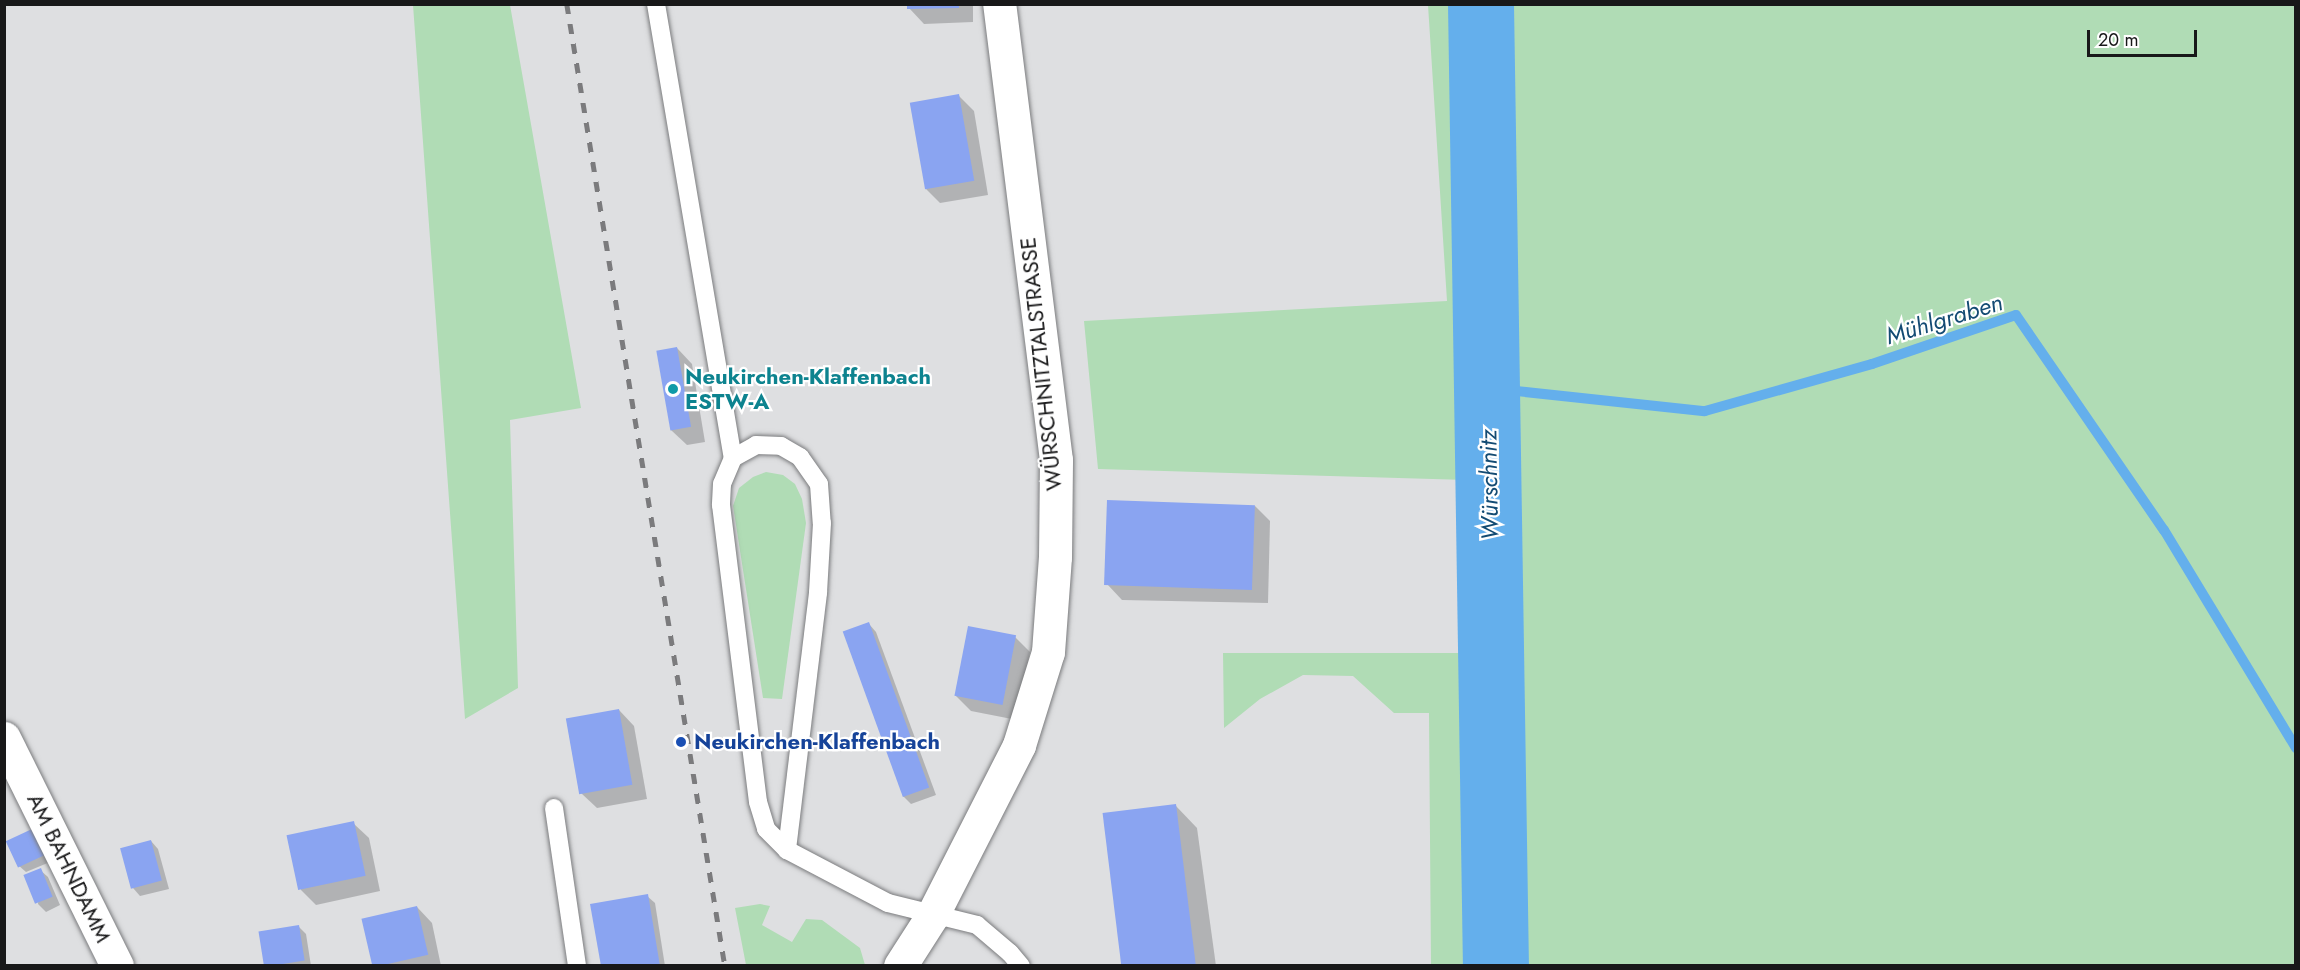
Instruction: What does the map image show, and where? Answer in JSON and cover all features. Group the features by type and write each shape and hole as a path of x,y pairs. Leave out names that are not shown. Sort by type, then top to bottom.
{"main road":[{"name":"WÜRSCHNITZTALSTRASSE","path":"900,966 932,916 1019,745 1048,652 1055,557 1056,460 999,4"},
{"name":"AM BAHNDAMM","path":"4,738 117,966"}],"lane":[{"path":"656,4 733,458 722,484 720,505 758,802 766,829 787,850 888,903 932,916 977,925 1010,952 1021,966"},
{"path":"733,458 756,445 781,446 800,457 819,484 822,523 818,593 787,850"},
{"path":"554,808 577,966"}],"green space":[{"path":"413,5 510,5 581,408 510,420 518,688 465,719"},
{"path":"1428,5 2295,5 2295,965 1431,965 1429,713 1394,713 1353,676 1303,675 1260,699 1224,728 1223,653 1471,653 1467,480 1098,469 1084,321 1447,301"},
{"path":"766,472 783,475 795,484 802,499 806,523 782,699 763,698 733,506 739,488 753,477"},
{"path":"760,904 770,906 762,925 792,942 806,919 822,920 860,948 865,965 746,965 735,908"}],"building":[{"path":"907,4 959,4 959,8 907,9"},
{"path":"959,94 974,181 925,189 910,103"},
{"name":"Neukirchen-Klaffenbach ESTW-A","path":"677,347 691,427 670,430 656,351"},
{"path":"1107,500 1255,505 1252,590 1104,585"},
{"path":"869,622 929,787 903,797 843,632"},
{"path":"968,626 1016,635 1003,705 954,696"},
{"path":"619,709 632,785 579,794 566,718"},
{"path":"1176,804 1196,966 1121,966 1103,813"},
{"path":"354,821 366,876 298,890 287,835"},
{"path":"32,829 44,855 18,868 6,841"},
{"path":"151,840 162,881 131,889 120,848"},
{"path":"41,868 53,897 35,904 23,875"},
{"path":"648,894 660,966 601,966 590,904"},
{"path":"417,906 428,955 372,966 361,919"},
{"path":"299,925 305,961 264,966 259,931"}],"waterway":[{"name":"Würschnitz","path":"1481,4 1496,966"},
{"name":"Mühlgraben","path":"1488,388 1705,411 1872,364 2016,315 2164,530 2296,748"}],"railway":[{"path":"567,4 725,966"}],"place":[{"name":"Neukirchen-Klaffenbach ESTW-A","path":"673,389"},
{"name":"Neukirchen-Klaffenbach","path":"681,742"}]}
